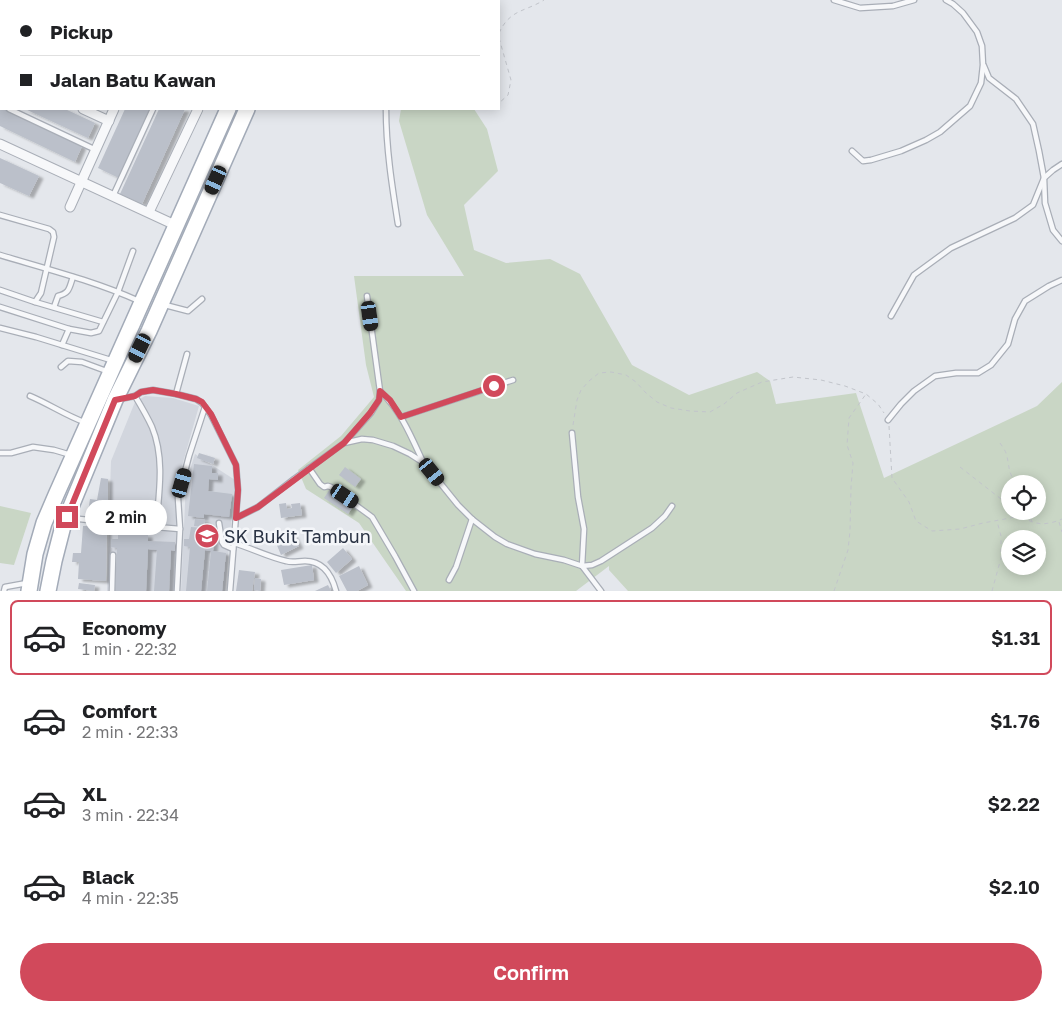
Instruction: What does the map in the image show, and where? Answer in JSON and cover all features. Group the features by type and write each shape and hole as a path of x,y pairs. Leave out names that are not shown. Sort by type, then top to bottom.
{"main road":[{"path":"30,587 35,554 44,524 228,110"},
{"path":"48,591 63,526 115,400 161,304 247,110"}],"street":[{"path":"85,110 109,121"},
{"path":"70,207 114,110"},
{"path":"148,212 198,110"},
{"path":"0,144 175,225"}],"lane":[{"path":"834,0 860,8 893,6 914,0"},
{"path":"852,151 863,161 901,151 940,132 970,106 981,83 983,65 982,46 977,32 963,13 946,0"},
{"path":"983,65 989,78 1016,99 1033,124 1044,178 1045,203 1053,230 1062,241"},
{"path":"11,110 96,150"},
{"path":"114,196 152,110"},
{"path":"386,110 391,179 398,224"},
{"path":"891,316 914,275 951,248 1015,218 1027,209 1033,204 1044,178 1062,164"},
{"path":"0,215 49,229 53,232 54,237 47,269 40,293 35,302"},
{"path":"0,307 69,329 91,333 99,331 118,292 133,250"},
{"path":"0,255 73,277 141,302"},
{"path":"54,307 58,296 68,292 73,277"},
{"path":"888,420 914,391 935,376 978,372 991,365 1008,344 1016,319 1025,301 1062,280"},
{"path":"0,290 103,322"},
{"path":"236,518 258,507 344,443 379,400 380,391 367,296"},
{"path":"161,304 188,311 202,299"},
{"path":"0,328 62,345 113,367"},
{"path":"62,345 69,329"},
{"path":"176,394 187,354"},
{"path":"61,367 68,360 113,367"},
{"path":"401,417 513,380"},
{"path":"115,400 153,390 196,399 202,402 211,414 236,465 238,490 230,591"},
{"path":"380,391 390,400 401,417 424,463 458,506 495,537 507,544 535,554 582,566 592,564 601,561 652,528 665,516 672,506"},
{"path":"30,396 88,424"},
{"path":"135,396 152,427 160,457 160,489 156,527 180,529"},
{"path":"176,591 180,529 178,498 186,465 205,407"},
{"path":"572,434 578,497 584,529 582,566 601,591"},
{"path":"344,443 362,439 381,442 410,454 424,463"},
{"path":"0,453 11,453 33,447 54,450 73,456"},
{"path":"309,468 320,484 324,487 331,487 372,517 414,591"},
{"path":"67,517 98,521"},
{"path":"448,580 456,567 472,519"},
{"path":"219,523 224,546 233,549"},
{"path":"234,543 286,561 296,563 304,561 318,564 328,571 336,591"},
{"path":"112,591 113,554"},
{"path":"4,591 6,587 30,587"}],"path":[{"path":"500,31 503,24 516,12 544,0"},
{"path":"500,42 511,80 508,95 500,102"},
{"path":"572,434 577,400 581,390 599,374 611,372 626,375 657,402 671,408 700,412 710,412 724,404 737,393 762,382 793,377 821,380 846,386 866,394 878,404 888,420 892,478 909,502 916,521 932,530 960,529 1001,519"},
{"path":"834,591 848,550 850,531 853,463 847,445 849,418 866,394"},
{"path":"1000,443 1006,452 1011,475"},
{"path":"960,467 1001,499"},
{"path":"1027,520 1032,523 1051,524 1062,519"},
{"path":"992,591 1001,558 1001,536 997,520"},
{"path":"1058,521 1062,532"}],"shaded area":[{"path":"145,396 173,398 199,406 176,487 177,534 174,591 107,591 111,461 135,402"},
{"name":"SK Bukit Tambun","path":"195,454 235,480 225,591 181,591 186,482"}],"green space":[{"path":"401,110 475,110 487,129 498,171 464,205 474,250 506,263 550,259 580,274 632,365 689,395 757,372 770,381 776,404 856,393 884,478 1037,406 1062,382 1062,591 628,591 609,570 609,566 576,591 406,591 359,523 306,489 298,470 341,436 374,397 366,365 354,276 464,276 427,215 399,121"},
{"path":"0,506 31,513 14,565 0,563"}],"building":[{"path":"0,110 6,110 82,146 75,162 0,126"},
{"path":"27,110 67,110 95,123 88,138"},
{"path":"125,110 150,110 119,178 98,168"},
{"path":"159,110 185,110 142,204 120,194"},
{"path":"0,158 39,176 29,196 0,183"},
{"path":"199,453 215,458 213,464 197,458"},
{"path":"194,464 212,466 212,473 218,473 218,480 209,479 208,491 232,494 229,517 204,514 204,518 188,516"},
{"path":"345,467 361,479 355,487 339,475"},
{"path":"101,478 108,479 108,514 88,512 90,499 97,500"},
{"path":"330,489 354,505 348,514 324,498"},
{"path":"286,503 287,509 292,508 291,504 300,503 302,515 281,518 279,504"},
{"path":"102,519 107,519 106,581 78,579 79,562 72,562 73,553 81,553 83,526 91,526 91,531 101,531"},
{"path":"195,519 205,520 204,527 194,526"},
{"path":"191,527 215,529 213,551 226,553 222,591 207,591 211,551 205,550 201,591 186,591 190,547 184,546 184,539 189,539"},
{"path":"118,534 148,535 148,541 175,542 175,551 171,550 169,591 154,591 157,550 148,549 146,591 115,591 117,548 111,547 111,539 118,539"},
{"path":"293,535 299,546 281,555 276,543"},
{"path":"343,548 352,559 336,573 327,562"},
{"path":"312,565 314,580 284,585 281,570"},
{"path":"359,566 368,585 357,591 347,591 339,576"},
{"path":"239,570 255,572 252,591 236,591"},
{"path":"255,578 261,579 260,591 254,590"},
{"path":"79,583 95,585 94,591 78,589"},
{"path":"328,585 331,591 315,591"}],"place":[{"name":"SK Bukit Tambun","path":"207,536"}],"route":[{"path":"67,517 115,400 135,396 141,392 153,390 176,394 202,402 211,414 236,465 238,490 236,518 258,507 344,443 379,400 380,391 390,400 401,417 494,386"}]}
